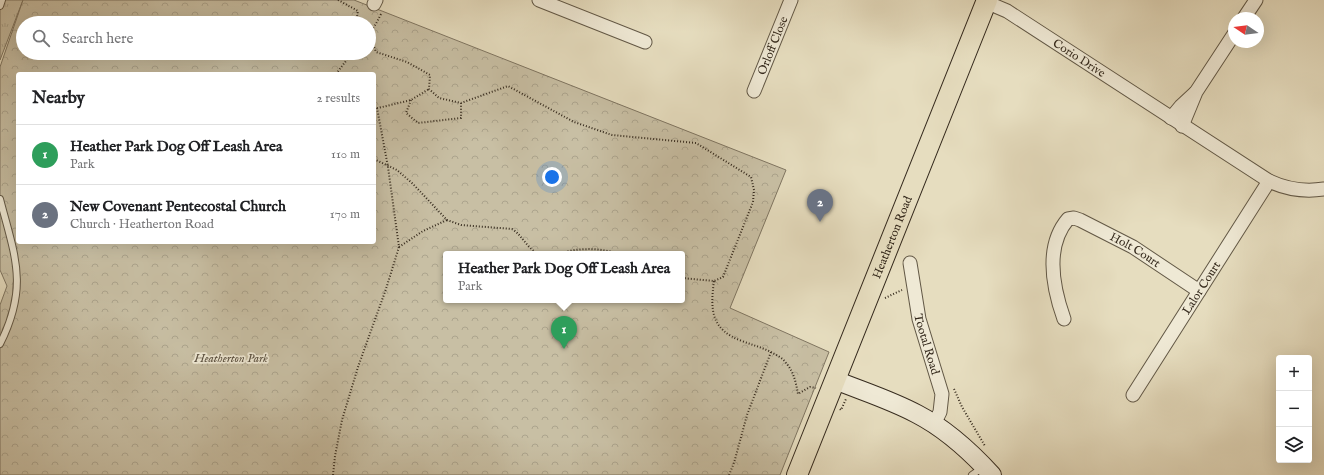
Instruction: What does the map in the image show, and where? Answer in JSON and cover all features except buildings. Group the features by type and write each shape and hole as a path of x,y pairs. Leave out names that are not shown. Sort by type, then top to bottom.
{"main road":[{"name":"Heatherton Road","path":"797,475 838,388 986,1"},
{"path":"838,388 906,408 934,424 960,443 984,466"}],"street":[{"path":"539,0 645,42"},
{"name":"Orloff Close","path":"754,91 791,0"},
{"path":"1248,12 1256,0"},
{"name":"Corio Drive","path":"986,1 1007,12 1269,181 1288,188 1316,190 1324,189"},
{"path":"1182,126 1196,92 1228,43"},
{"path":"1170,118 1196,92"},
{"name":"Lalor Court","path":"1133,395 1269,181"},
{"name":"Holt Court","path":"1064,319 1059,306 1052,264 1057,238 1067,215 1133,247 1199,291"},
{"name":"Tootal Road","path":"910,263 919,319 942,394 940,412 934,424"}],"lane":[{"path":"0,6 2,0"},
{"path":"0,199 14,248 17,280 13,312 0,344"}],"path":[{"path":"338,0 358,11 357,16"},
{"path":"375,16 377,6"},
{"path":"376,52 407,62 430,75 429,89"},
{"path":"338,72 347,60"},
{"path":"429,89 439,98 461,103 508,86 574,122 612,135 696,143 751,177 754,190 753,202 724,277 714,282 685,278"},
{"path":"333,475 342,420 358,367 399,248 388,166 376,108 411,100 429,89"},
{"path":"411,100 406,113 418,123 461,118 461,103"},
{"path":"376,160 397,170 413,184 447,220 461,225 512,229 518,232 528,248 533,251"},
{"path":"399,248 423,231 447,220"},
{"path":"575,251 604,251"},
{"path":"714,282 711,303 713,314 722,331 771,352 786,362 795,377 798,394 810,387 820,389 838,388"},
{"path":"882,305 885,298 902,291 902,288"},
{"path":"729,475 734,463 747,415 771,352"},
{"path":"952,383 984,466"},
{"path":"838,388 841,410 838,388"}],"green space":[{"path":"0,0 23,0 16,16 0,60"},
{"name":"Heatherton Park","path":"23,0 354,0 786,170 730,308 829,352 780,475 0,475 0,305 7,286 0,270 0,67 16,20 16,60 376,60 376,16 18,16"}],"place":[{"name":"New Covenant Pentecostal Church","path":"820,222"},
{"name":"Heather Park Dog Off Leash Area","path":"564,349"}]}
